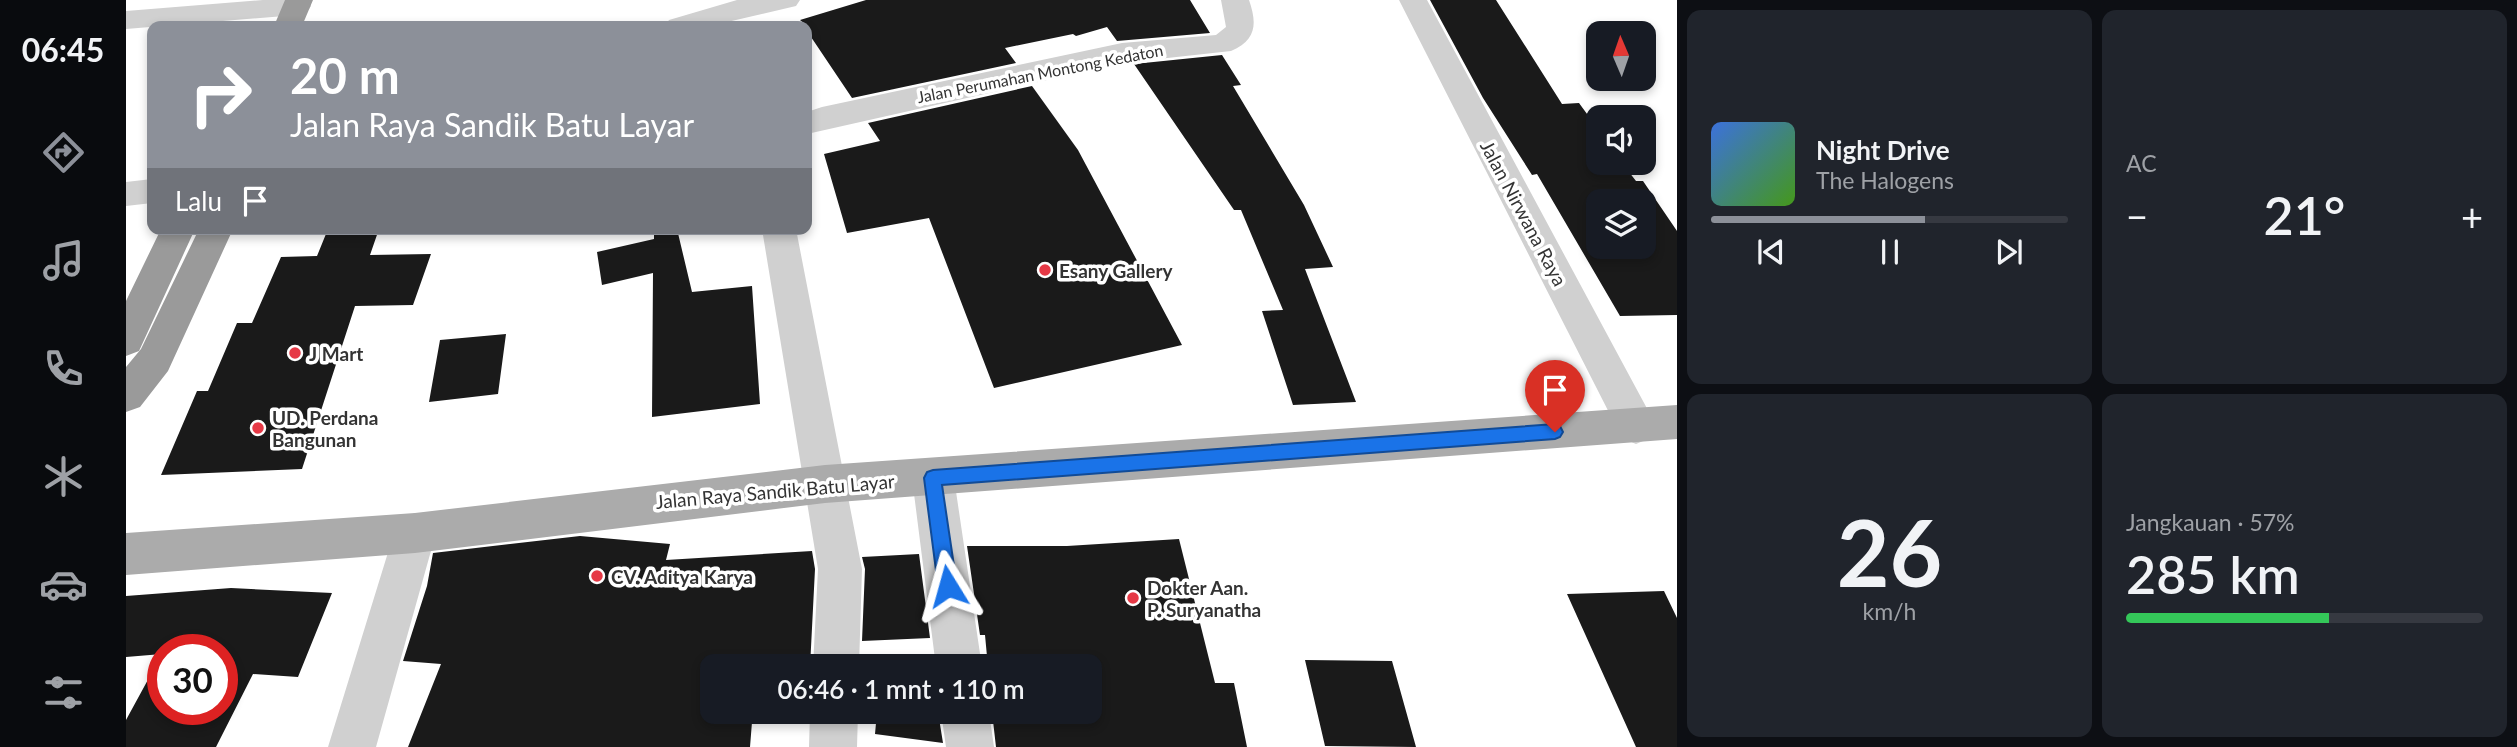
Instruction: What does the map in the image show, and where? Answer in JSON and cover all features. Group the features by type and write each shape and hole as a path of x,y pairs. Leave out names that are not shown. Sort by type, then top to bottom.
{"highway":[{"path":"126,340 175,235"},
{"path":"126,395 155,360 213,235"}],"main road":[{"name":"Jalan Raya Sandik Batu Layar","path":"126,554 415,533 825,484 1677,422"}],"street":[{"path":"663,0 671,21"},
{"path":"696,21 737,9 786,0"},
{"name":"Jalan Perumahan Montong Kedaton","path":"812,121 1122,53 1221,44 1232,40 1241,29 1235,0"},
{"name":"Jalan Nirwana Raya","path":"1413,0 1636,426"},
{"path":"126,20 294,11"},
{"path":"126,194 147,192"},
{"path":"780,235 840,569 837,654"},
{"path":"933,478 957,654"},
{"path":"352,747 415,533"},
{"path":"833,747 834,724"},
{"path":"967,724 970,747"}],"building":[{"path":"866,0 1190,0 1210,33 1117,41 1107,27 1076,36 1073,34 1005,48 1016,63 852,98 812,38 812,21 800,20"},
{"path":"1430,0 1496,0 1562,104 1579,103 1586,113 1586,175 1631,175 1636,181 1643,181 1648,189 1586,189 1586,258 1537,174 1532,175 1483,98"},
{"path":"1222,55 1241,85 1233,86 1304,205 1333,267 1305,269 1356,402 1293,405 1262,311 1283,310 1241,210 1234,210 1134,64"},
{"name":"Esany Gallery","path":"1032,86 1078,150 1182,345 994,388 929,218 847,233 824,154 880,141 868,123"},
{"path":"1656,200 1677,231 1677,315 1620,316 1587,259 1656,259"},
{"path":"326,235 377,235 370,255 431,254 413,305 355,306 302,469 161,475 197,391 208,391 237,323 252,323 281,257 317,256"},
{"path":"654,235 678,235 692,292 752,286 760,404 652,417 653,273 602,285 597,252 654,239"},
{"path":"506,334 498,394 429,402 440,340"},
{"path":"580,536 670,544 666,560 812,551 815,569 811,654 700,654 700,724 752,724 750,747 408,747 441,664 403,661 427,586 433,553"},
{"path":"1179,539 1215,683 1234,683 1247,747 996,747 993,724 1102,724 1102,654 987,654 985,635 980,635 967,546 1067,546"},
{"path":"919,554 930,638 862,641 865,569 862,557"},
{"path":"231,588 332,593 298,677 253,674 238,704 238,634 147,634 147,655 126,657 126,596"},
{"path":"1664,591 1677,618 1677,747 1636,747 1567,594"},
{"path":"1305,660 1392,661 1416,747 1325,746"},
{"path":"147,682 147,725 227,725 216,747 126,747 126,720"},
{"path":"876,724 940,724 943,743 875,734"}],"place":[{"name":"Esany Gallery","path":"1045,270"},
{"name":"J Mart","path":"295,353"},
{"name":"UD. Perdana Bangunan","path":"258,428"},
{"name":"CV. Aditya Karya","path":"597,576"},
{"name":"Dokter Aan. P. Suryanatha","path":"1133,598"}],"route":[{"path":"948,586 933,478 1555,432"}]}
